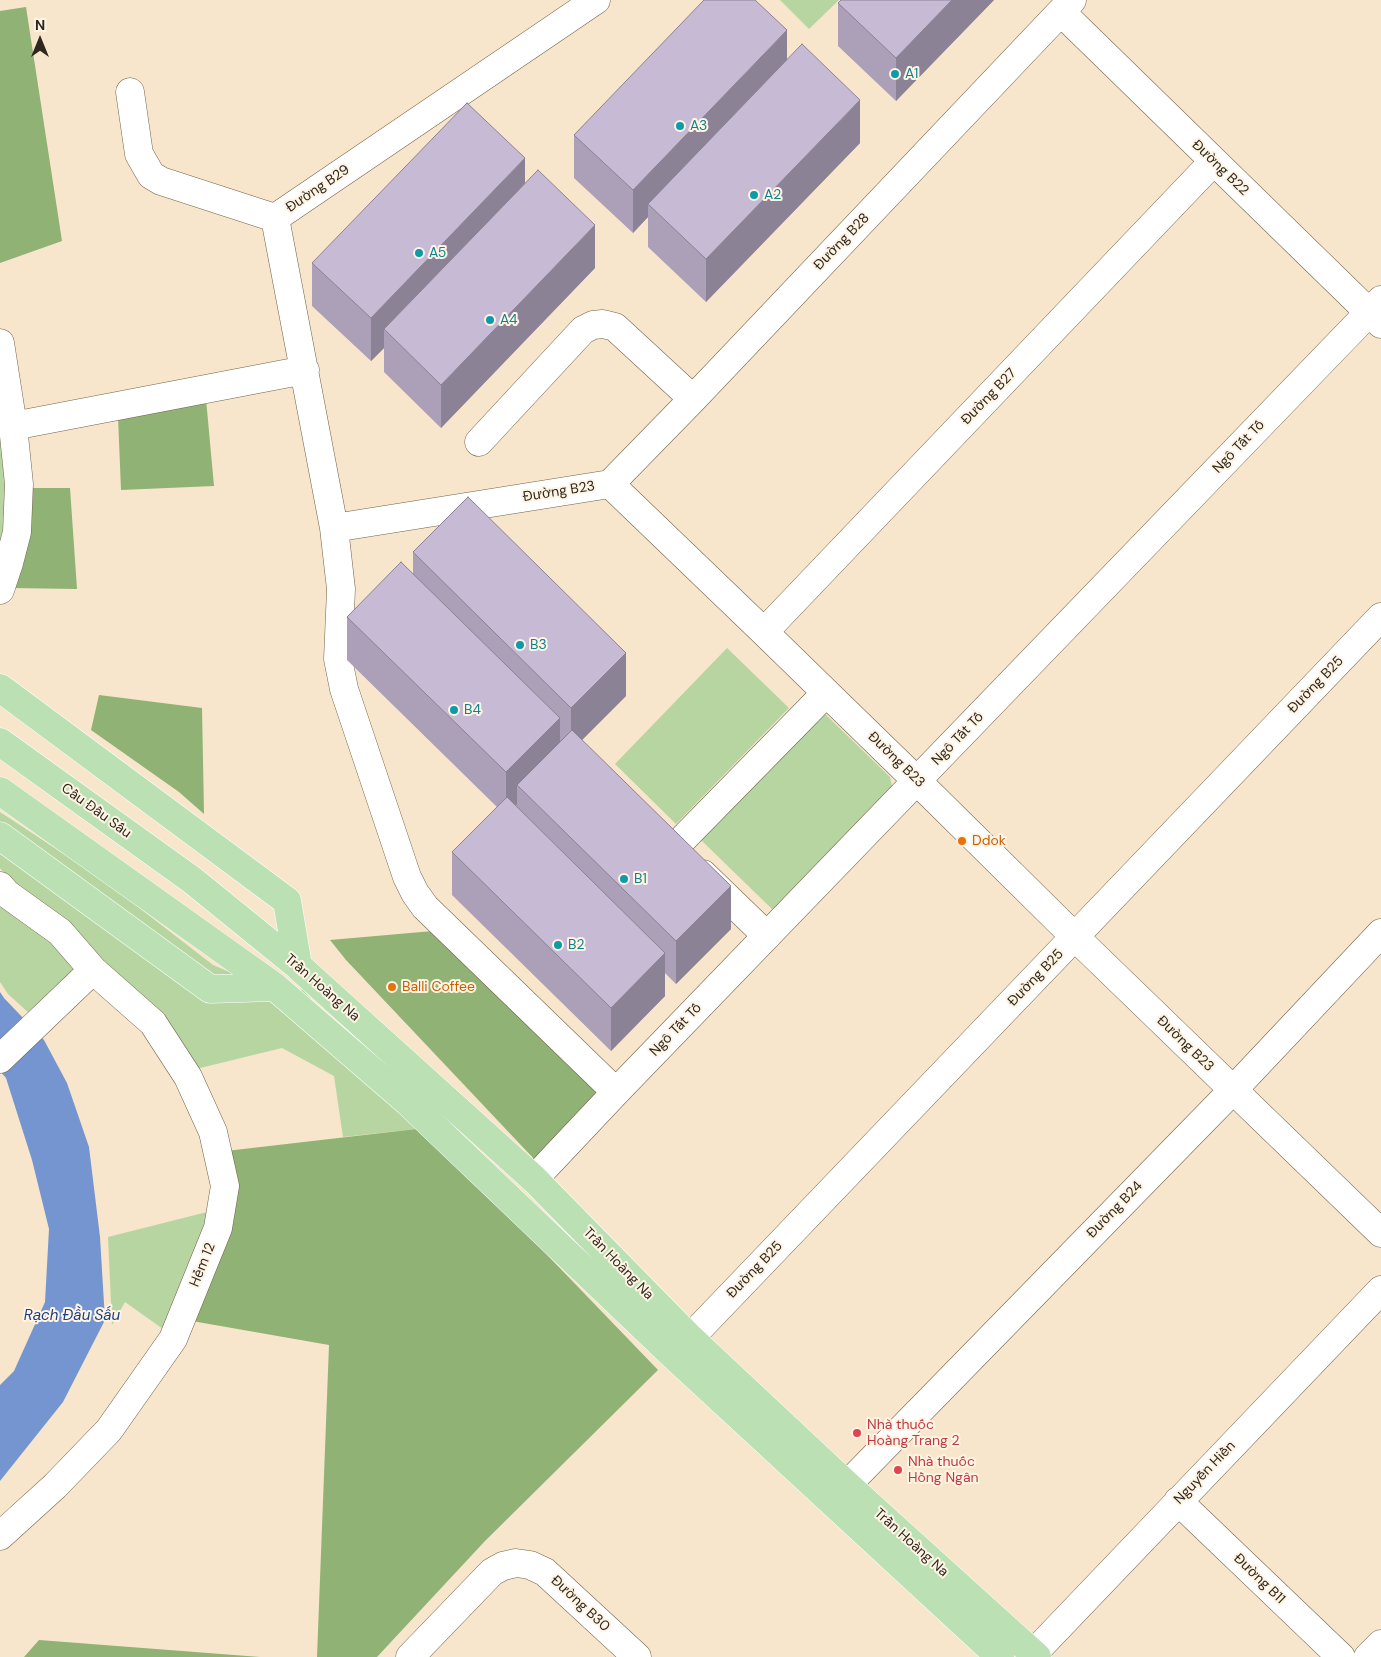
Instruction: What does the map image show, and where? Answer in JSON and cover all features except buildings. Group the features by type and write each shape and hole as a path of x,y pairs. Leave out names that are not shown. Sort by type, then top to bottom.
{"main road":[{"path":"0,688 287,901 298,966"},
{"name":"Cầu Đầu Sấu","path":"0,742 192,880"},
{"name":"Trần Hoàng Na","path":"0,791 176,918 276,987 408,1102 672,1355 1000,1657"},
{"path":"0,836 210,989 276,987"},
{"name":"Trần Hoàng Na","path":"192,880 298,966 534,1179 690,1338 1034,1656"}],"street":[{"name":"Đường B29","path":"596,0 275,218 334,528 341,589 338,659 344,689 407,877 425,907 616,1092"},
{"name":"Đường B22","path":"1067,6 1213,162 1377,312"},
{"name":"Đường B28","path":"610,484 1067,6"},
{"path":"130,92 139,154 151,175 161,181 275,218"},
{"name":"Đường B27","path":"764,632 1213,162"},
{"name":"Ngô Tất Tố","path":"534,1179 918,780 1377,312"},
{"path":"479,442 583,330 593,325 603,324 615,327 693,399"},
{"path":"0,343 13,426 19,484 17,532 0,590"},
{"path":"13,426 305,370"},
{"name":"Đường B23","path":"334,528 610,484 918,780 1075,938 1381,1233"},
{"name":"Đường B25","path":"690,1338 1381,617"},
{"path":"676,847 826,693"},
{"path":"655,827 767,936"},
{"name":"Hẻm 12","path":"0,886 7,894 60,932 93,970 153,1023 188,1077 213,1132 225,1186 218,1228 173,1339 108,1430 55,1486 0,1536"},
{"name":"Đường B24","path":"847,1485 1233,1090 1381,933"},
{"path":"0,1059 93,970"},
{"name":"Nguyễn Hiền","path":"1034,1656 1178,1501 1381,1290"},
{"name":"Đường B11","path":"1178,1501 1340,1657"},
{"name":"Đường B30","path":"410,1657 492,1572 503,1566 516,1563 530,1565 545,1572 637,1657"},
{"path":"1368,1657 1381,1644"}],"green space":[{"path":"780,0 839,0 809,29"},
{"path":"26,7 62,241 0,263 0,11"},
{"path":"0,398 12,501 0,559"},
{"path":"206,399 214,486 121,490 118,416"},
{"path":"31,488 70,488 77,589 11,588"},
{"path":"727,648 789,708 676,824 615,764"},
{"path":"99,695 202,708 204,814 179,792 91,730"},
{"path":"824,713 890,777 892,786 773,910 700,839"},
{"path":"0,812 102,879 213,965 260,985 303,990 425,1128 343,1137 334,1076 282,1048 196,1069 14,886 0,868"},
{"path":"0,893 79,968 30,1014 8,994 0,982"},
{"path":"433,931 600,1090 535,1160 346,960 330,940"},
{"path":"425,1128 658,1370 485,1541 377,1657 317,1657 329,1345 192,1321 226,1151"},
{"path":"215,1210 170,1334 125,1302 112,1325 108,1237"},
{"path":"39,1640 260,1657 24,1657"}],"water":[{"name":"Rạch Đầu Sấu","path":"0,992 44,1040 67,1083 89,1147 100,1237 105,1320 63,1402 0,1481 0,1385 14,1371 45,1302 49,1229 32,1160 6,1078 0,1071"}],"place":[{"name":"A1","path":"895,74"},
{"name":"A3","path":"680,126"},
{"name":"A2","path":"754,195"},
{"name":"A5","path":"419,253"},
{"name":"A4","path":"490,320"},
{"name":"B3","path":"520,645"},
{"name":"B4","path":"454,710"},
{"name":"Ddok","path":"962,841"},
{"name":"B1","path":"624,879"},
{"name":"B2","path":"558,945"},
{"name":"Balli Coffee","path":"392,987"},
{"name":"Nhà thuốc Hoàng Trang 2","path":"857,1433"},
{"name":"Nhà thuốc Hồng Ngân","path":"898,1470"}]}
